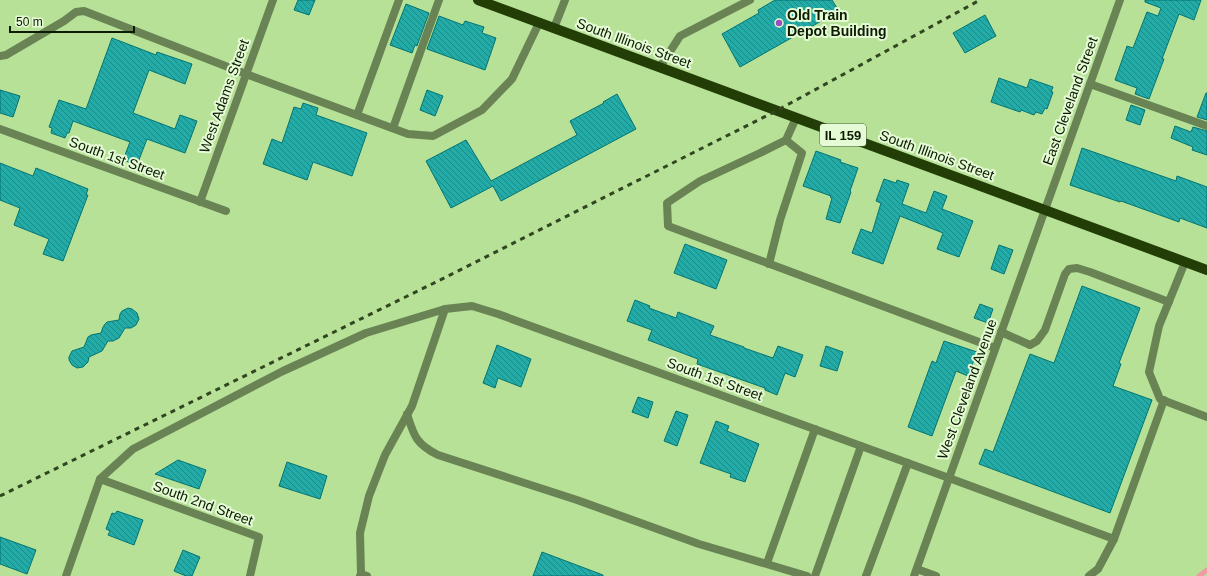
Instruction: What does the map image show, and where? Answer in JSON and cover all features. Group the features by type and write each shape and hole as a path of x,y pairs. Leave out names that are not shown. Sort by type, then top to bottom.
{"main road":[{"name":"South Illinois Street","path":"478,0 1207,270"}],"street":[{"name":"West Adams Street","path":"200,202 273,0"},
{"path":"357,115 399,0"},
{"path":"394,128 439,0"},
{"path":"554,28 565,0"},
{"path":"660,67 680,36 750,0"},
{"name":"East Cleveland Street","path":"1045,210 1120,0"},
{"path":"0,56 6,55 64,21 76,12 84,11 246,74 408,134 433,136 482,110 512,79 539,23"},
{"path":"1090,84 1207,126"},
{"path":"796,118 786,140 760,154 700,181 667,204 668,226 996,348"},
{"name":"South 1st Street","path":"0,129 226,211"},
{"path":"770,264 780,220 802,153 786,140"},
{"name":"West Cleveland Avenue","path":"916,572 1045,210"},
{"path":"1185,262 1159,326 1149,372 1160,399 1207,417"},
{"path":"1001,332 1030,345 1037,341 1045,330 1065,274 1069,269 1077,268 1090,272 1169,302"},
{"name":"South 1st Street","path":"446,309 472,306 498,314 1114,539"},
{"path":"363,575 360,533 369,496 385,455 412,406 446,309"},
{"path":"66,576 100,479 133,449 283,371 366,333 446,309"},
{"path":"1089,576 1098,569 1114,539 1164,400"},
{"path":"407,414 414,435 421,445 438,455 577,500 699,544 807,576"},
{"path":"767,563 815,429"},
{"path":"815,576 861,446"},
{"path":"866,576 908,463"},
{"name":"South 2nd Street","path":"100,479 259,537 250,576"},
{"path":"916,572 936,576"}],"building":[{"path":"298,0 315,0 309,15 294,10"},
{"name":"Old Train Depot Building","path":"775,0 832,0 839,11 740,67 722,34 759,13 758,10"},
{"path":"1145,0 1201,0 1194,20 1179,14 1149,99 1135,94 1137,88 1115,80 1127,46 1133,48 1147,12 1158,16 1161,8 1145,2"},
{"path":"406,4 429,13 417,46 415,45 412,53 390,45"},
{"path":"985,15 996,36 965,53 953,33"},
{"path":"439,16 463,25 465,21 484,27 482,33 496,38 485,70 427,49"},
{"path":"112,38 156,55 157,52 192,64 185,84 149,70 133,113 175,129 180,115 197,121 185,153 147,139 137,165 123,160 130,142 73,121 69,133 67,133 65,138 51,133 52,128 49,127 59,100 86,109"},
{"path":"999,78 1027,88 1030,79 1053,87 1051,92 1053,92 1047,109 1045,108 1042,114 1036,112 1034,115 991,102"},
{"path":"0,90 20,96 13,117 0,113"},
{"path":"427,90 443,96 435,116 420,110"},
{"path":"1207,93 1207,120 1197,117"},
{"path":"617,94 636,129 501,201 493,186 451,208 426,161 466,140 491,181 577,135 570,121 604,103 603,102"},
{"path":"303,103 318,108 316,115 367,133 352,176 313,162 307,180 263,164 272,139 282,143 294,107 301,109"},
{"path":"1131,105 1145,110 1140,125 1126,120"},
{"path":"1175,126 1191,132 1193,127 1207,131 1207,155 1192,150 1193,147 1171,138"},
{"path":"1082,148 1176,181 1177,176 1207,187 1207,228 1180,218 1179,222 1121,201 1120,202 1070,185"},
{"path":"816,151 858,168 840,223 826,219 832,198 830,197 831,196 803,186"},
{"path":"0,163 33,176 36,168 88,189 86,195 88,195 63,261 43,254 49,239 14,225 20,208 0,200"},
{"path":"884,179 896,183 897,180 909,184 902,204 926,213 934,191 947,196 942,209 973,221 959,257 937,249 943,233 900,216 883,264 852,253 861,229 872,233 881,203 876,201"},
{"path":"685,244 727,260 716,289 674,273"},
{"path":"999,245 1013,250 1004,274 991,269"},
{"path":"1082,286 1140,308 1119,363 1121,364 1113,386 1152,400 1110,513 979,464 985,449 993,452 1030,354 1054,363"},
{"path":"635,300 650,306 649,308 676,318 678,312 714,326 710,335 773,358 778,346 803,355 795,377 785,373 777,395 765,390 765,388 697,364 698,359 648,340 652,330 627,321"},
{"path":"980,304 993,309 988,323 974,318"},
{"path":"128,308 137,313 139,319 136,325 131,328 125,328 119,338 113,341 108,341 102,351 89,357 88,362 83,367 77,368 72,365 69,357 72,351 84,347 88,337 101,333 107,322 119,320 122,311"},
{"path":"944,341 977,352 968,376 956,371 932,436 908,427 932,361 936,363"},
{"path":"497,345 531,359 521,387 498,378 495,388 483,383"},
{"path":"826,346 843,352 837,371 820,366"},
{"path":"638,397 653,402 648,418 632,412"},
{"path":"676,411 688,415 677,446 664,441"},
{"path":"716,421 729,426 727,431 759,444 745,482 730,477 731,474 700,463"},
{"path":"178,460 206,470 199,489 155,474"},
{"path":"287,462 327,476 320,499 279,486"},
{"path":"117,511 143,520 134,545 108,535 110,531 106,529 112,513 115,514"},
{"path":"0,537 36,550 27,574 0,564"},
{"path":"183,550 200,557 192,576 186,576 174,571"},
{"path":"542,552 603,575 603,576 533,576"}],"waterway":[{"path":"1199,576 1207,570"}],"railway":[{"path":"0,496 436,282 776,111 980,0"}],"place":[{"name":"Old Train Depot Building","path":"779,23"}]}
